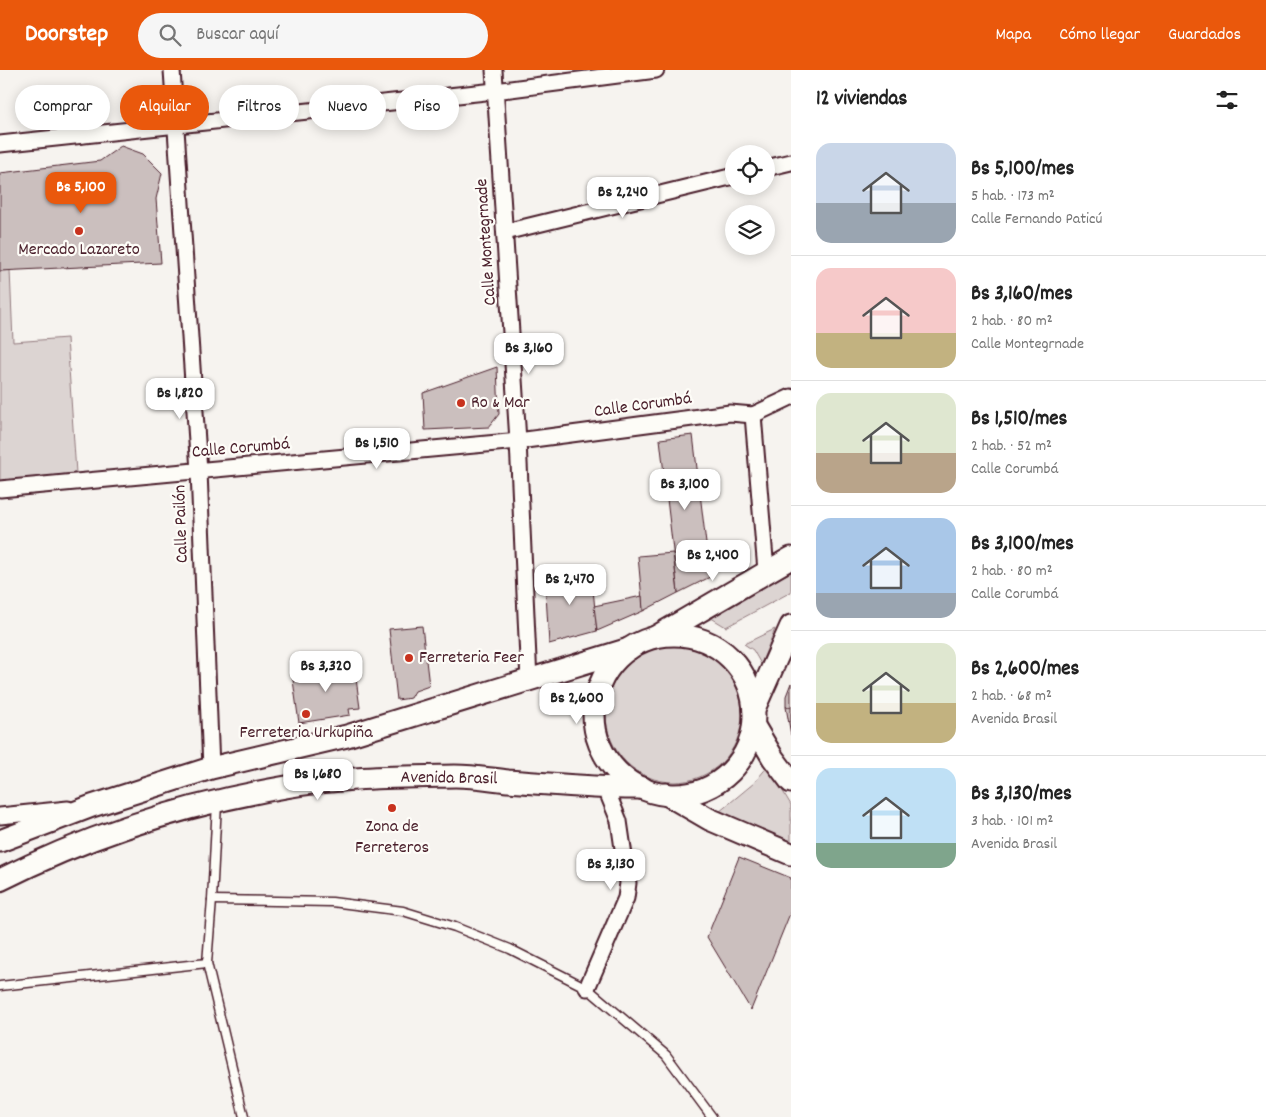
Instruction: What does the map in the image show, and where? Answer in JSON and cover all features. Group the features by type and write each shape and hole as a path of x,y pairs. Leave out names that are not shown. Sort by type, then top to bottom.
{"main road":[{"path":"0,841 92,806 211,768 347,736 628,649 654,638 791,558"},
{"path":"666,794 694,792 720,780 734,768 745,753 754,717 791,626"},
{"path":"654,638 672,635 691,637 717,647 732,659 743,673 751,690 754,717 772,758 791,782"},
{"path":"628,649 609,668 600,684 595,701 595,728 600,745 609,761 628,780 643,788 666,794 709,819 791,854"},
{"name":"Avenida Brasil","path":"0,880 22,869 126,827 217,800 287,787 370,779 457,776 606,789 643,788"}],"street":[{"name":"Calle Pailón","path":"172,70 173,85"},
{"name":"Calle Montegrnade","path":"494,70 518,441 529,681"},
{"path":"209,122 496,91 656,70"},
{"path":"0,144 136,130"},
{"name":"Calle Pailón","path":"175,130 198,471 211,768"},
{"path":"775,166 791,162"},
{"path":"505,232 725,178"},
{"name":"Calle Corumbá","path":"0,489 518,441 730,413 753,415 791,397"},
{"path":"753,415 766,571"},
{"path":"587,988 626,898 628,883 619,821 606,789"},
{"path":"0,816 92,806"}],"lane":[{"path":"217,800 212,900 206,963 244,1117"},
{"path":"212,900 332,902 403,911 456,927 510,949 587,988 666,1055 712,1117"},
{"path":"0,986 206,963"}],"shaded area":[{"path":"10,270 13,342 67,338 76,473 0,481 0,271"},
{"path":"791,572 791,592 726,627 708,616"},
{"path":"775,629 761,664 753,650 744,644"},
{"path":"674,646 700,651 722,666 737,688 742,714 737,740 722,762 700,777 674,782 648,777 626,762 611,740 606,714 611,688 626,666 648,651"},
{"path":"768,766 791,805 791,841 719,812 754,783"}],"building":[{"name":"Mercado Lazareto","path":"121,146 143,154 162,173 156,199 161,263 0,271 0,173 100,161"},
{"name":"Ro & Mar","path":"497,367 499,414 489,427 425,430 423,393"},
{"path":"693,435 710,577 678,593 660,439"},
{"path":"673,553 678,593 643,611 638,556"},
{"path":"591,568 597,631 549,644 545,578"},
{"path":"642,596 643,611 597,631 594,606"},
{"name":"Ferreteria Feer","path":"422,626 429,686 415,691 411,698 397,700 389,629"},
{"path":"354,664 360,708 349,709 350,715 299,723 292,673"},
{"path":"791,683 791,707 786,707 786,696"},
{"path":"786,707 791,707 791,735"},
{"path":"739,857 791,878 791,911 751,1010 707,937"}],"place":[{"name":"Mercado Lazareto","path":"79,231"},
{"name":"Ro & Mar","path":"461,403"},
{"name":"Ferreteria Feer","path":"409,658"},
{"name":"Ferreteria Urkupiña","path":"306,714"},
{"name":"Zona de Ferreteros","path":"392,808"}]}
